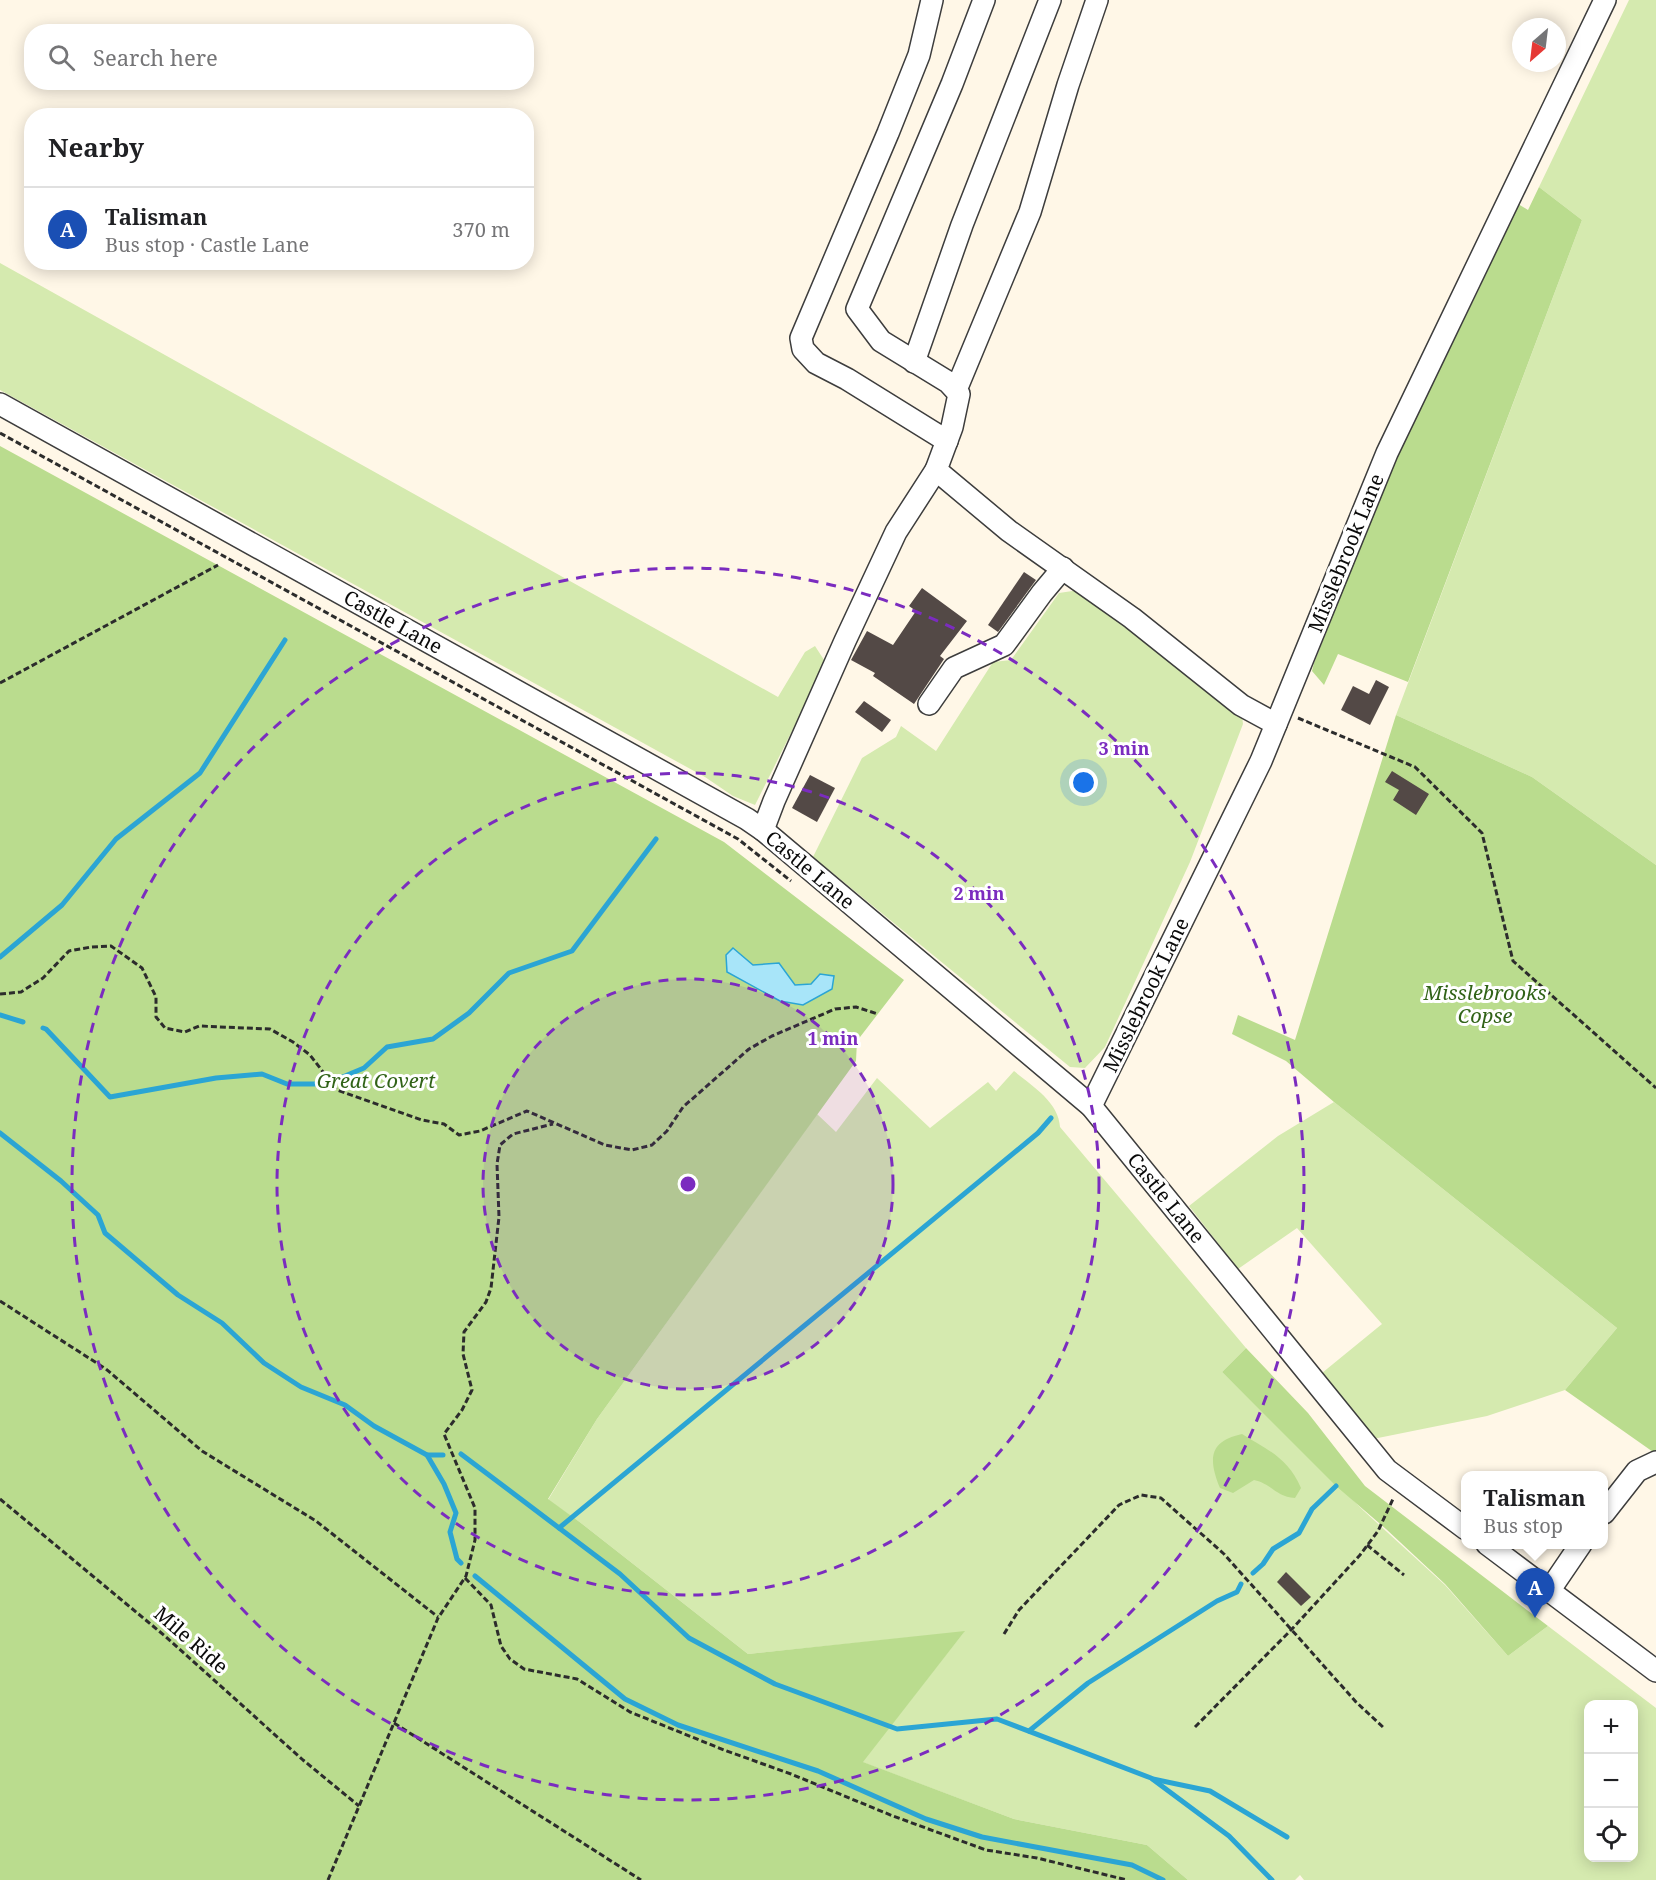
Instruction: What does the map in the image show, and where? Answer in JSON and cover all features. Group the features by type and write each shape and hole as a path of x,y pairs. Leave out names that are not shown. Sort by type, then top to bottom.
{"street":[{"path":"932,0 919,55 801,338 804,349 816,363 946,441"},
{"path":"763,830 845,641 896,532 936,470 957,410 959,394 956,390 948,382 881,341 857,309 952,84 984,0"},
{"path":"914,362 962,225 1050,0"},
{"path":"956,390 1030,212 1068,85 1097,0"},
{"name":"Misslebrook Lane","path":"1091,1106 1261,761 1387,453 1605,0"},
{"name":"Castle Lane","path":"0,404 747,819 763,830 1091,1106 1388,1470 1461,1525"},
{"path":"936,470 1009,531 1132,618 1241,705 1279,717"},
{"path":"929,704 954,668 1005,645 1042,593 1064,568"},
{"path":"1608,1508 1636,1471 1656,1462"},
{"path":"1492,1549 1656,1671"},
{"path":"1549,1591 1578,1549"}],"path":[{"path":"0,433 738,839 792,882"},
{"path":"0,683 218,565"},
{"path":"1279,717 1306,723 1415,767 1482,833 1513,961 1656,1088"},
{"path":"0,994 21,992 43,978 69,951 111,946 142,968 156,997 156,1017 165,1028 185,1032 199,1026 270,1029 294,1042 310,1055 337,1090 422,1120 444,1124 459,1135 480,1131 527,1112 605,1145 632,1150 652,1145 667,1131 683,1107 749,1049 772,1036 835,1009 856,1007 878,1014"},
{"path":"328,1880 438,1618 465,1578 475,1540 475,1508 444,1434 462,1410 472,1390 463,1354 464,1332 486,1302 491,1288 500,1217 497,1164 500,1145 513,1134 554,1124"},
{"path":"0,1301 106,1369 202,1451 316,1521 438,1618"},
{"path":"1195,1727 1292,1629 1367,1545 1378,1531 1403,1482"},
{"path":"1004,1634 1019,1610 1119,1505 1142,1495 1161,1498 1224,1554 1356,1702 1383,1728"},
{"name":"Mile Ride","path":"0,1499 165,1636 303,1760 359,1806"},
{"path":"1367,1545 1404,1575"},
{"path":"465,1578 491,1605 501,1646 510,1659 524,1669 577,1679 630,1712 892,1816 986,1850 1037,1858 1127,1880"},
{"path":"394,1723 641,1880"}],"green space":[{"path":"1629,0 1656,0 1656,865 1532,777 1396,715 1582,220 1539,187"},
{"path":"1539,187 1582,220 1408,682 1338,654 1324,685 1312,671 1314,663 1392,467 1518,204 1528,210"},
{"path":"0,263 778,697 805,652 815,646 826,663 755,805 733,796 705,777 0,390"},
{"name":"Great Covert","path":"0,446 724,842 904,980 857,1041 856,1061 597,1419 548,1499 748,1654 965,1631 863,1762 1014,1819 1147,1845 1188,1880 0,1880"},
{"path":"1079,590 1242,716 1243,724 1190,862 1105,1047 1085,1068 1070,1067 813,857 862,758 896,737 901,726 936,751 993,662 1011,660 1059,593"},
{"name":"Misslebrooks Copse","path":"1396,715 1532,777 1656,865 1656,1454 1565,1390 1617,1328 1286,1061 1232,1034 1238,1015 1295,1040"},
{"path":"1014,1071 1050,1102 1060,1127 1246,1348 1222,1372 1364,1511 1445,1585 1508,1656 1548,1626 1656,1708 1656,1880 1304,1880 1300,1875 1295,1880 1188,1880 1147,1845 1014,1819 862,1762 964,1632 748,1654 581,1523 548,1500 597,1419 817,1114 836,1132 877,1078 930,1128 988,1082 996,1091"},
{"path":"1334,1102 1617,1328 1565,1390 1487,1416 1373,1439 1322,1373 1382,1324 1297,1228 1238,1269 1189,1206 1278,1136"},
{"path":"1246,1348 1308,1413 1365,1486 1548,1626 1508,1656 1445,1584 1336,1486 1222,1372"},
{"path":"1242,1434 1269,1450 1290,1469 1301,1488 1295,1498 1283,1495 1254,1480 1233,1493 1220,1488 1214,1468 1214,1453 1223,1441"}],"water":[{"path":"733,948 753,965 779,963 795,985 811,984 820,974 834,976 832,989 803,1005 780,1001 727,972 726,955"}],"building":[{"path":"1024,572 1036,580 998,632 988,625"},
{"path":"922,588 967,621 940,656 944,659 914,704 873,676 875,673 851,660 867,631 893,645 916,611 909,606"},
{"path":"1376,680 1389,687 1370,725 1341,710 1353,686 1369,694"},
{"path":"864,701 891,720 882,732 855,712"},
{"path":"1392,771 1429,794 1416,815 1393,800 1399,790 1385,782"},
{"path":"810,775 835,788 817,822 792,808"},
{"path":"1286,1572 1311,1597 1301,1606 1277,1582"}],"waterway":[{"path":"0,957 62,905 116,839 200,773 285,640"},
{"path":"43,1028 110,1097 216,1078 262,1074 287,1084 326,1084 364,1068 387,1047 433,1039 469,1013 509,973 572,951 656,839"},
{"path":"0,1015 23,1022"},
{"path":"559,1528 1038,1133 1051,1118"},
{"path":"0,1133 61,1181 98,1215 105,1233 178,1295 222,1323 264,1363 301,1387 345,1405 374,1426 427,1455 443,1455"},
{"path":"461,1454 620,1574 689,1638 775,1684 897,1729 997,1719 1151,1778 1229,1836 1272,1880"},
{"path":"427,1455 444,1484 456,1513 450,1532 457,1559 461,1563"},
{"path":"1253,1573 1263,1564 1273,1549 1299,1533 1312,1509 1336,1486"},
{"path":"475,1576 625,1699 678,1725 818,1771 926,1819 982,1837 1132,1865 1163,1880"},
{"path":"1029,1731 1088,1683 1217,1601 1237,1592 1241,1584"},
{"path":"1153,1779 1210,1791 1287,1837"}],"place":[{"name":"Talisman","path":"1535,1618"}]}
